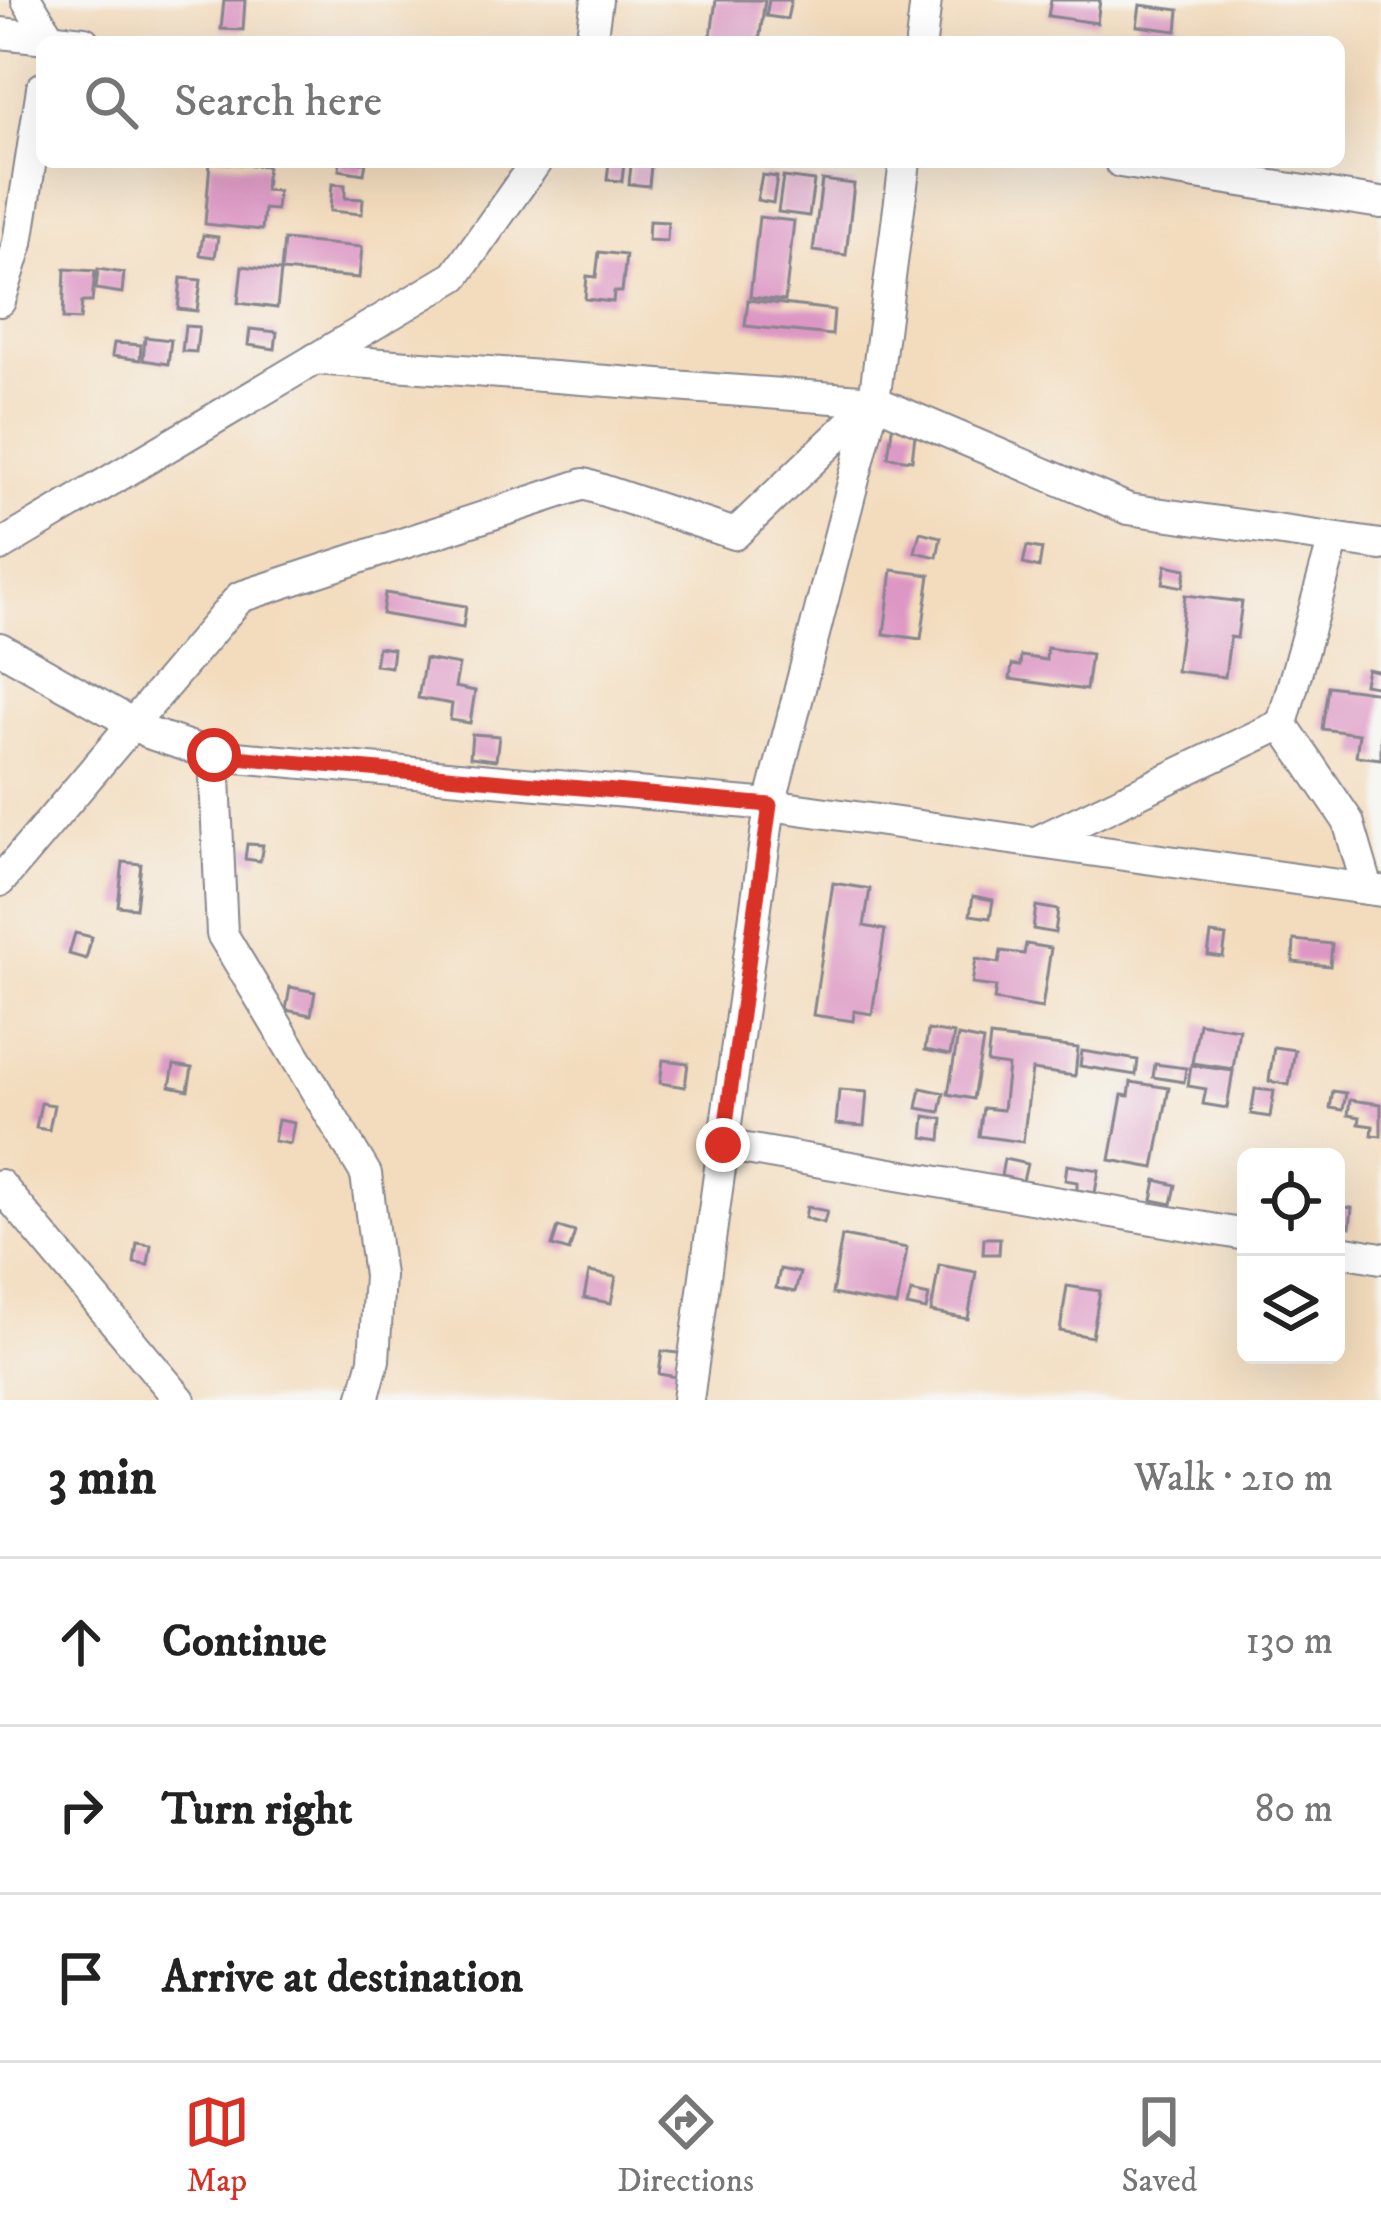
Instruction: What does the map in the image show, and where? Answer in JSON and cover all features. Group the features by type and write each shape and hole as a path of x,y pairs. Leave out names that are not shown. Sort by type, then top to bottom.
{"street":[{"path":"27,0 48,36"},
{"path":"50,36 55,0"},
{"path":"593,36 597,0"},
{"path":"922,36 926,0"},
{"path":"0,33 36,38"},
{"path":"0,302 17,243 36,125"},
{"path":"0,546 454,276 532,168"},
{"path":"688,1400 770,805 874,401 904,168"},
{"path":"1158,168 1381,203"},
{"path":"315,359 874,401 1128,509 1333,542 1381,544"},
{"path":"0,881 240,597 584,484 735,534 874,401"},
{"path":"1036,842 1282,724 1333,542"},
{"path":"0,648 134,724 214,755 770,805 1375,890 1348,821 1282,724"},
{"path":"214,755 222,934 366,1174 379,1276 374,1360 362,1400"},
{"path":"723,1145 1237,1233"},
{"path":"0,1185 180,1400"},
{"path":"1345,1252 1381,1258"}],"building":[{"path":"224,0 245,0 243,30 221,29"},
{"path":"716,0 765,0 760,36 711,36"},
{"path":"769,0 791,0 787,19 766,16"},
{"path":"1051,0 1100,0 1097,23 1048,16"},
{"path":"1140,5 1179,10 1177,31 1137,26"},
{"path":"210,168 267,168 265,190 278,191 276,210 264,209 262,230 205,224"},
{"path":"339,168 365,168 364,174"},
{"path":"608,168 623,168 622,181 607,180"},
{"path":"631,168 651,168 649,186 629,184"},
{"path":"762,175 777,177 773,203 757,200"},
{"path":"783,177 814,181 809,216 778,212"},
{"path":"822,180 854,184 846,255 813,251"},
{"path":"332,184 345,185 345,198 363,199 362,214 330,211"},
{"path":"759,217 794,221 785,301 750,297"},
{"path":"649,221 668,222 667,241 648,240"},
{"path":"203,235 218,237 215,257 200,255"},
{"path":"284,240 362,247 359,278 281,271"},
{"path":"599,252 626,255 622,292 614,292 613,302 585,299 587,276 596,277"},
{"path":"242,266 281,271 277,308 238,303"},
{"path":"65,269 95,271 92,302 82,302 80,320 63,319"},
{"path":"98,269 124,273 122,293 96,289"},
{"path":"181,278 201,280 197,311 178,309"},
{"path":"748,300 834,310 832,335 745,326"},
{"path":"185,326 199,327 196,352 182,351"},
{"path":"250,329 277,332 275,349 248,345"},
{"path":"145,337 171,340 168,364 143,360"},
{"path":"114,343 141,345 140,360 112,356"},
{"path":"893,422 916,426 912,460 888,457"},
{"path":"920,532 941,537 937,557 915,552"},
{"path":"1027,546 1042,549 1039,568 1023,564"},
{"path":"1166,565 1186,569 1183,587 1163,583"},
{"path":"892,570 930,575 921,639 884,634"},
{"path":"385,593 466,606 463,628 382,614"},
{"path":"1185,595 1242,602 1237,638 1230,637 1225,677 1176,671"},
{"path":"378,647 393,649 391,667 375,665"},
{"path":"1047,648 1091,654 1086,690 1010,679 1012,665 1020,666 1021,656 1046,660"},
{"path":"425,659 459,665 455,687 475,691 470,723 450,720 452,704 418,698"},
{"path":"1367,669 1381,672 1381,687 1364,684"},
{"path":"1328,686 1381,693 1381,759 1356,756 1359,734 1322,729"},
{"path":"472,734 499,736 496,760 470,757"},
{"path":"247,844 263,845 260,861 245,859"},
{"path":"123,862 141,864 136,908 118,906"},
{"path":"833,883 870,889 864,926 885,930 872,1014 854,1011 853,1021 813,1015"},
{"path":"973,896 993,900 990,918 970,915"},
{"path":"1036,906 1058,910 1055,933 1033,929"},
{"path":"75,933 92,937 86,959 69,954"},
{"path":"1211,934 1226,936 1223,957 1208,955"},
{"path":"1294,940 1332,944 1330,966 1293,962"},
{"path":"1026,944 1051,948 1042,1008 994,1000 996,987 972,984 976,959 999,963 1001,951 1024,954"},
{"path":"290,987 315,992 311,1015 286,1010"},
{"path":"1199,1023 1239,1029 1233,1069 1192,1063"},
{"path":"928,1030 954,1034 950,1055 925,1050"},
{"path":"958,1036 983,1041 973,1099 948,1094"},
{"path":"990,1037 1078,1048 1075,1076 1032,1070 1023,1142 979,1136 983,1108 1003,1110 1008,1066 987,1063"},
{"path":"1274,1047 1295,1050 1289,1085 1269,1081"},
{"path":"1082,1051 1138,1060 1136,1075 1080,1066"},
{"path":"663,1060 688,1063 685,1087 660,1083"},
{"path":"1155,1064 1186,1068 1184,1082 1153,1077"},
{"path":"174,1065 192,1068 188,1090 170,1086"},
{"path":"1191,1065 1233,1071 1227,1108 1203,1104 1206,1089 1188,1086"},
{"path":"1131,1082 1169,1088 1154,1168 1110,1160 1122,1095 1129,1096"},
{"path":"921,1088 944,1093 940,1112 917,1108"},
{"path":"1255,1089 1274,1091 1270,1117 1251,1114"},
{"path":"839,1090 867,1092 864,1126 836,1124"},
{"path":"1333,1091 1346,1093 1343,1110 1330,1108"},
{"path":"1350,1100 1381,1104 1381,1136 1372,1135 1373,1126 1359,1124 1360,1117 1348,1115"},
{"path":"41,1103 54,1105 49,1130 36,1128"},
{"path":"925,1116 943,1119 941,1140 923,1137"},
{"path":"278,1120 294,1123 290,1144 274,1141"},
{"path":"1004,1159 1027,1164 1023,1181 1001,1176"},
{"path":"1067,1165 1099,1170 1095,1193 1077,1190 1077,1182 1065,1180"},
{"path":"1156,1180 1176,1185 1172,1204 1152,1200"},
{"path":"807,1207 827,1211 824,1223 805,1218"},
{"path":"1345,1207 1352,1208 1350,1227 1345,1227"},
{"path":"558,1227 575,1232 569,1251 552,1246"},
{"path":"842,1236 907,1248 897,1306 832,1294"},
{"path":"984,1238 1000,1238 999,1254 983,1254"},
{"path":"137,1243 151,1245 148,1265 134,1263"},
{"path":"939,1265 976,1272 968,1319 931,1312"},
{"path":"780,1269 800,1273 795,1292 776,1288"},
{"path":"589,1272 616,1277 611,1303 584,1298"},
{"path":"1067,1286 1100,1291 1092,1337 1060,1331"},
{"path":"911,1292 929,1296 926,1310 907,1306"},
{"path":"662,1351 685,1354 682,1378 659,1374"}],"route":[{"path":"214,755 770,805 723,1145"}]}
